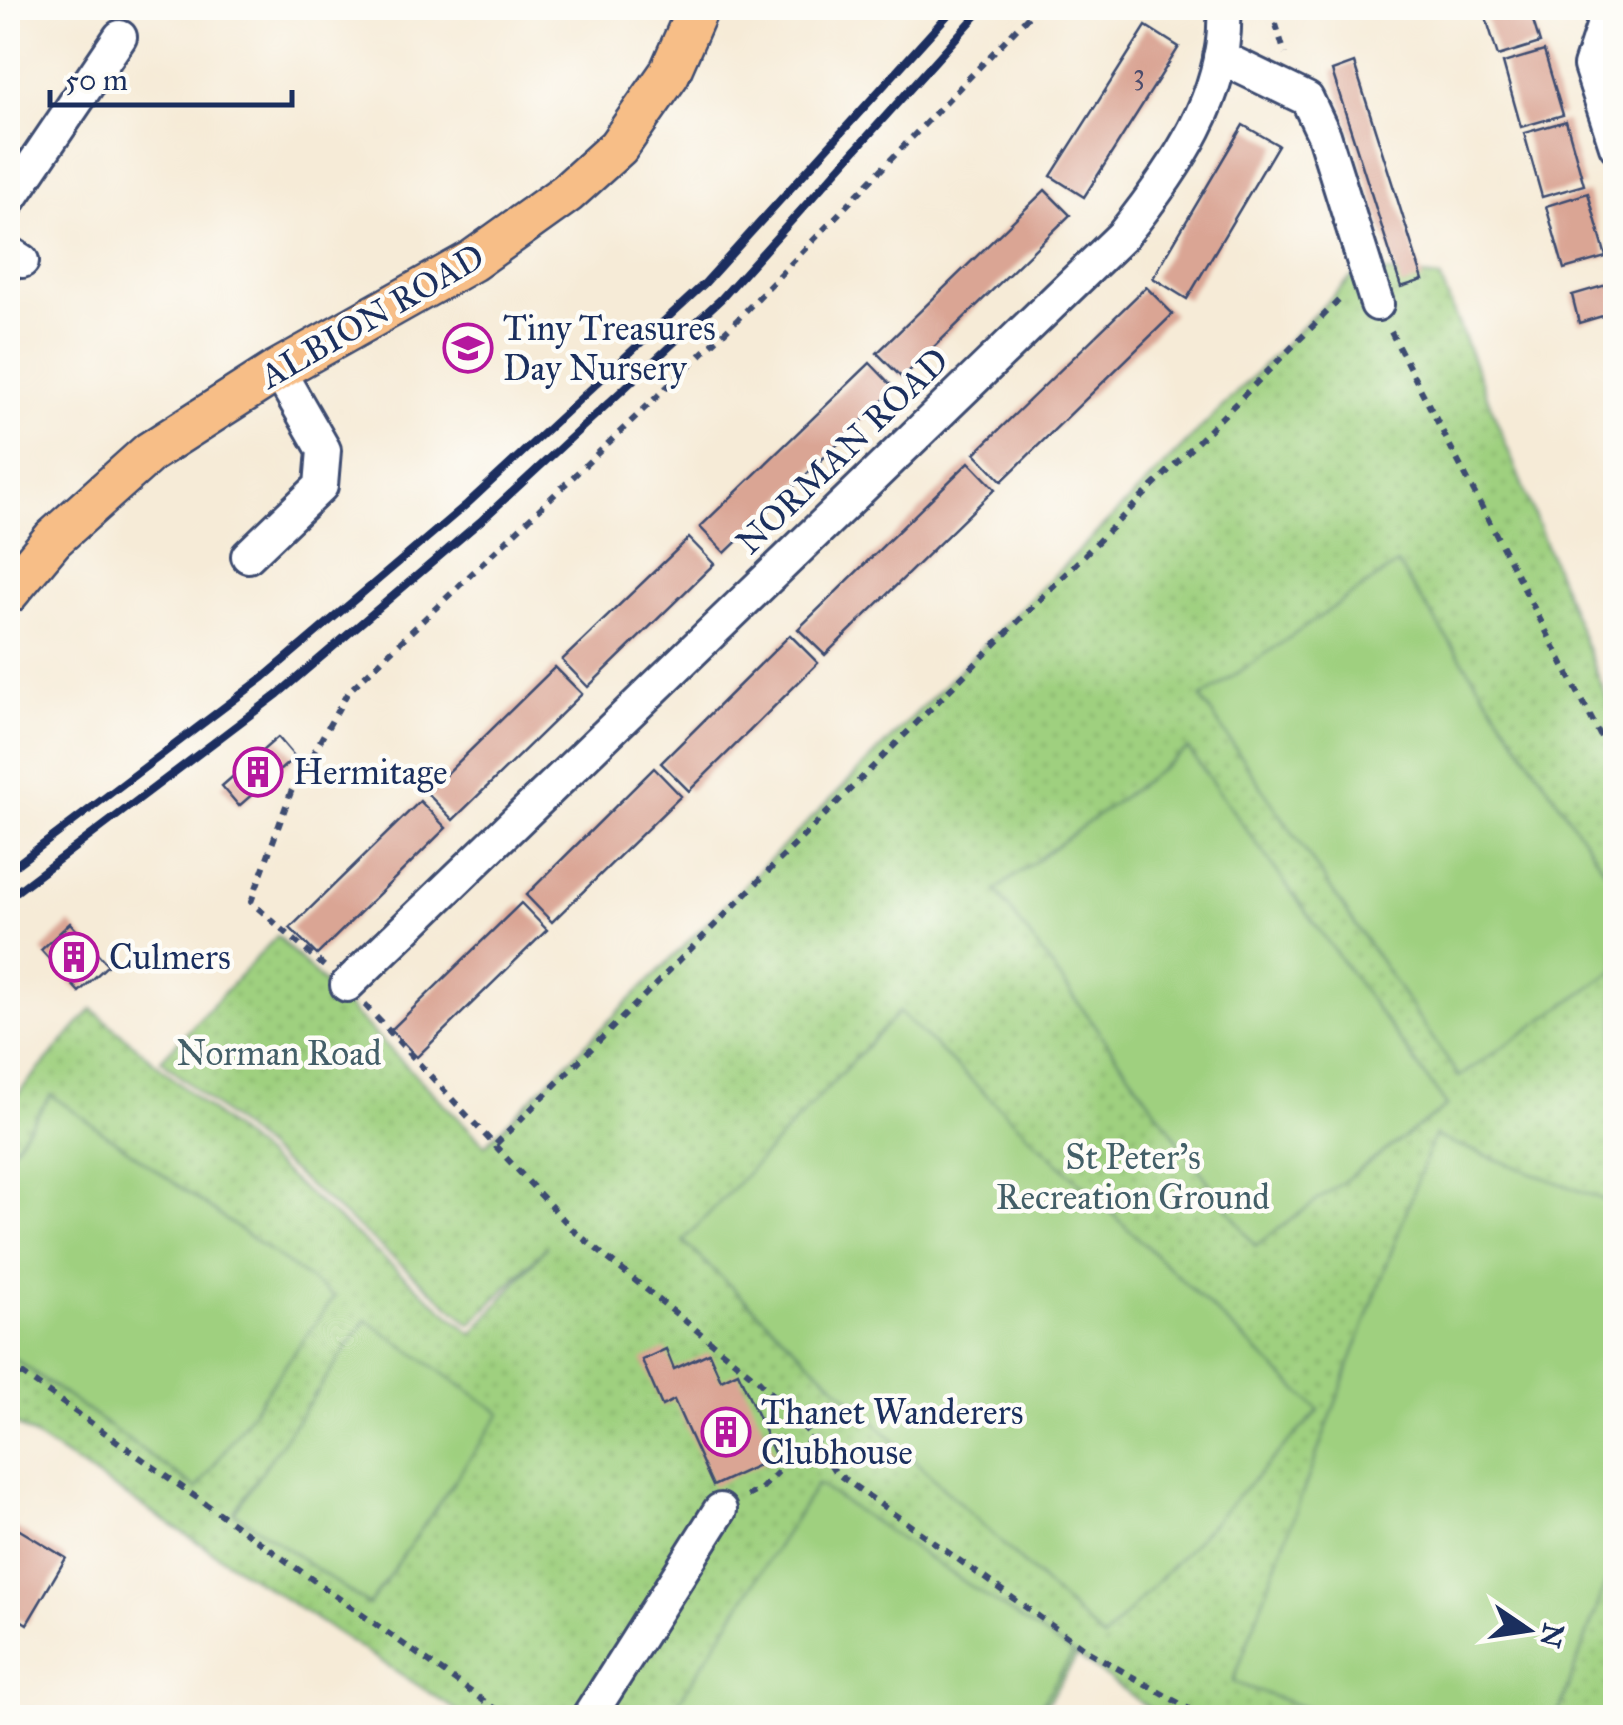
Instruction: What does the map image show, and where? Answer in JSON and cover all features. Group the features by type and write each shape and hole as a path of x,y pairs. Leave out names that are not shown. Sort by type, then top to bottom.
{"main road":[{"name":"ALBION ROAD","path":"8,593 54,539 150,452 278,370 472,261 567,193 618,146 669,74 698,8"}],"street":[{"name":"NORMAN ROAD","path":"347,985 1123,235 1163,185 1206,106 1220,58 1224,8"},
{"path":"1612,8 1590,66 1616,146"},
{"path":"8,202 114,74 120,37"},
{"path":"1220,58 1308,99 1324,136 1372,289"},
{"path":"248,556 321,486 324,450 278,370"},
{"path":"588,1718 720,1510"}],"path":[{"path":"1036,8 736,321 348,692 291,792 250,902 347,985 574,1231 758,1380 813,1437 836,1473 1088,1652 1204,1718"},
{"path":"496,1144 1372,289 1616,766"},
{"path":"8,1364 508,1718"},
{"path":"720,1510 761,1489 813,1437"},
{"path":"1604,1718 1616,1691"}],"green space":[{"name":"St Peter's Recreation Ground","path":"1359,270 1440,278 1615,719 1615,1717 1161,1717 1077,1656 1038,1717 467,1717 8,1419 8,1105 92,1009 472,1334 547,1246 471,1324 161,1060 277,936 485,1145"},
{"path":"1397,564 1615,885 1615,970 1459,1077 1201,698"},
{"path":"1188,749 1447,1106 1255,1246 996,890"},
{"path":"899,1012 1319,1410 1103,1639 683,1241"},
{"path":"51,1095 334,1297 197,1489 8,1354 8,1156"},
{"path":"1434,1136 1615,1204 1615,1558 1557,1717 1330,1717 1233,1682"},
{"path":"366,1320 501,1413 369,1605 234,1512"},
{"path":"817,1484 1073,1654 1033,1717 669,1717"}],"building":[{"path":"1483,8 1529,8 1540,43 1498,56"},
{"path":"1146,26 1179,47 1084,197 1051,176"},
{"path":"1544,51 1563,115 1521,127 1503,63"},
{"path":"1354,63 1423,280 1401,287 1332,71"},
{"path":"1566,121 1584,185 1542,197 1524,133"},
{"path":"1243,125 1278,145 1187,299 1153,278"},
{"path":"1045,190 1070,215 902,378 877,353"},
{"path":"1588,193 1606,257 1564,269 1546,206"},
{"path":"1613,283 1616,312 1579,323 1572,295"},
{"path":"1146,287 1173,314 1002,481 975,453"},
{"path":"870,363 895,389 725,553 700,527"},
{"path":"969,462 995,489 825,655 798,629"},
{"path":"689,538 714,564 588,687 562,660"},
{"path":"790,635 818,663 689,791 661,763"},
{"path":"555,667 582,694 453,820 427,793"},
{"name":"Hermitage","path":"278,737 295,757 239,806 222,786"},
{"path":"654,768 681,796 552,922 526,895"},
{"path":"420,801 446,828 317,955 290,928"},
{"path":"521,903 547,930 417,1057 391,1030"},
{"name":"Culmers","path":"70,923 108,965 79,992 41,950"},
{"name":"Thanet Wanderers Clubhouse","path":"666,1349 674,1369 709,1353 721,1380 738,1372 776,1457 713,1486 674,1400 662,1406 642,1360"},
{"path":"8,1523 66,1558 27,1624 8,1612"}],"railway":[{"path":"8,871 264,677 467,504 705,283 954,8"},
{"path":"8,898 278,694 482,520 721,299 983,8"}],"place":[{"name":"Tiny Treasures Day Nursery","path":"468,348"},
{"name":"Hermitage","path":"258,772"},
{"name":"Culmers","path":"74,957"},
{"name":"Thanet Wanderers Clubhouse","path":"726,1432"}],"park label":[{"name":"Norman Road","path":"279,1053"}]}
